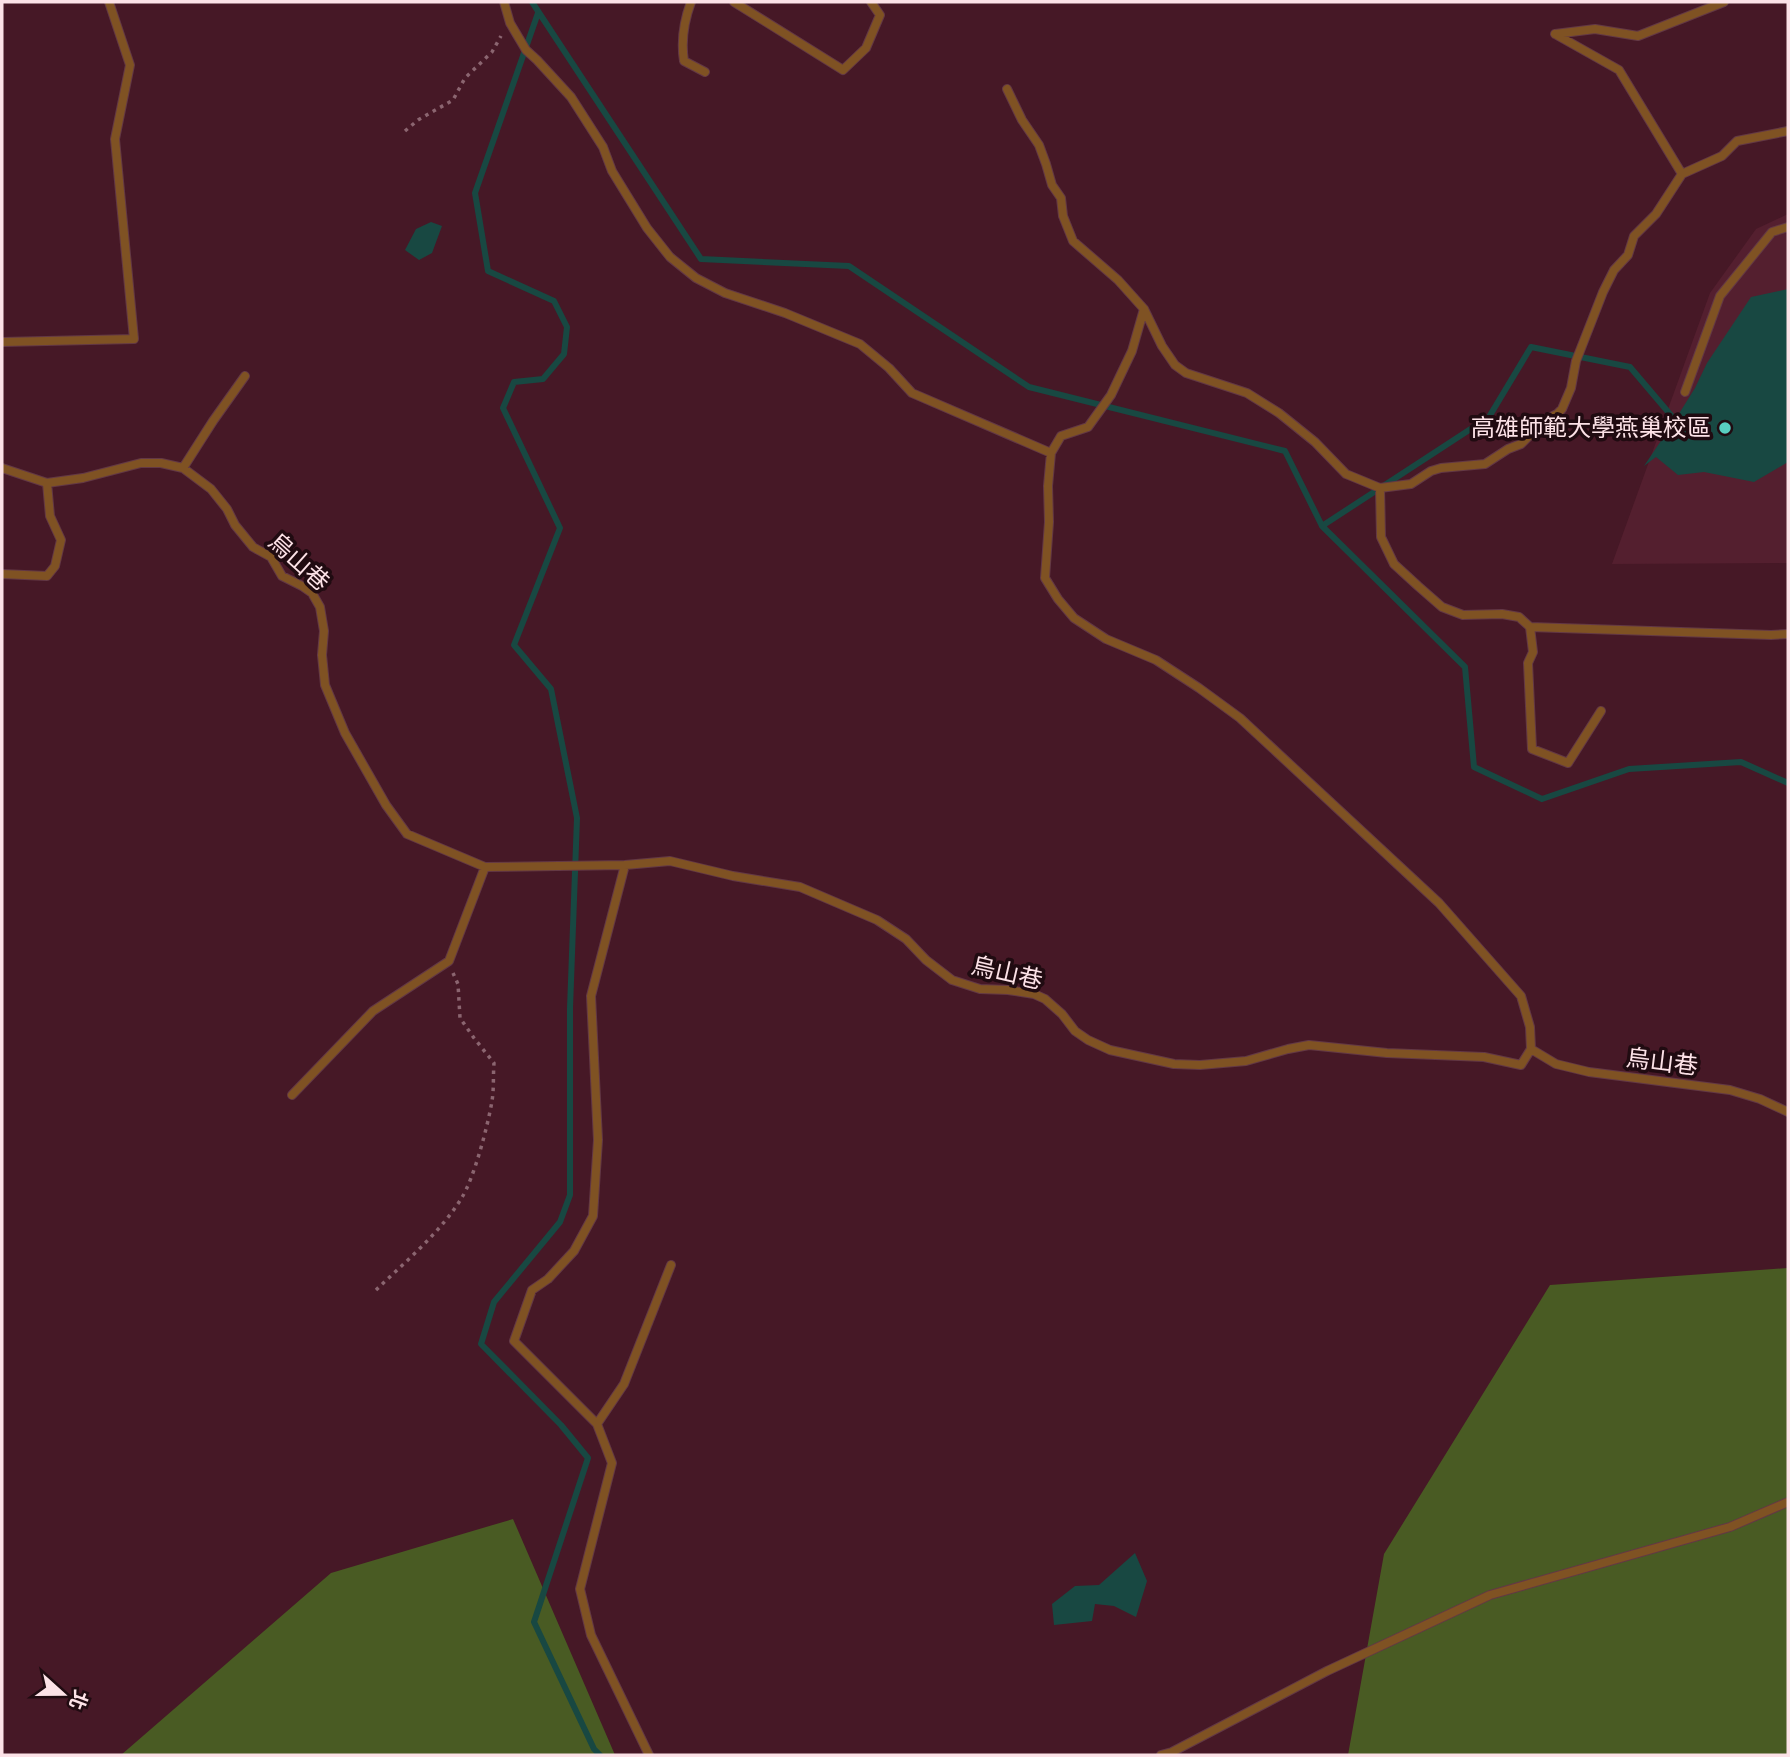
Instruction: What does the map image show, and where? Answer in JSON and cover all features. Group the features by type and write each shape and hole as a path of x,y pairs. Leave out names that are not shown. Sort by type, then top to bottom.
{"lane":[{"path":"2,342 134,339 115,139 130,65 109,2"},
{"path":"504,2 510,23 526,50 571,97 603,147 612,171 647,228 670,257 696,278 725,293 785,313 860,344 889,368 912,393 1051,453"},
{"path":"691,2 681,46 684,61 705,72"},
{"path":"734,2 843,70 866,48 880,15 871,2"},
{"path":"1682,174 1619,70 1555,34 1595,29 1638,36 1722,2"},
{"path":"1007,89 1022,120 1039,145 1052,185 1061,198 1063,216 1073,241 1118,280 1144,310 1175,365 1186,373 1247,393 1315,442 1346,474 1380,488 1411,484 1441,468 1485,464 1521,444 1545,420 1557,414 1571,388 1576,361 1614,270 1628,255 1634,236 1656,214 1682,174 1722,156 1737,141 1788,131"},
{"path":"1685,392 1720,296 1772,232 1788,227"},
{"path":"1144,310 1132,351 1111,395 1088,427 1061,436 1051,453 1045,578 1074,618 1106,639 1156,660 1240,718 1439,902 1521,996 1531,1027 1531,1049"},
{"path":"183,468 246,376"},
{"name":"烏山巷","path":"2,468 47,483 83,478 141,463 161,463 183,468 211,489 253,547 271,557 282,576 312,593 320,607 324,631 322,655 325,685 345,733 386,805 407,834 485,867 601,866 670,861 733,876 800,887 877,920 906,939 926,960 952,980 980,989 1034,994 1045,999 1062,1014 1075,1031 1088,1040 1110,1050 1174,1064 1200,1065 1246,1060 1309,1045 1387,1053 1484,1057 1521,1065 1531,1049 1556,1064 1589,1072 1730,1090 1760,1099 1788,1112"},
{"path":"2,574 47,576 55,566 61,540 50,516 47,483"},
{"path":"1380,488 1381,537 1394,564 1442,607 1463,615 1502,614 1519,617 1530,627 1788,634"},
{"path":"1530,627 1533,652 1528,663 1532,749 1569,763 1601,711"},
{"path":"625,865 591,996 598,1140 593,1216 574,1251 548,1279 532,1290 514,1341 597,1424 612,1463 580,1589 591,1635 649,1755"},
{"path":"292,1095 373,1011 449,961 485,867"},
{"path":"597,1424 624,1384 671,1265"},
{"path":"1161,1755 1172,1752 1327,1671 1490,1595 1730,1528 1788,1502"}],"path":[{"path":"405,131 418,120 453,100 465,78 492,52 510,23"},
{"path":"376,1290 430,1238 462,1198 473,1171 492,1101 494,1063 460,1018 458,984 449,961"}],"shaded area":[{"name":"高雄師範大學燕巢校區","path":"1788,214 1788,563 1612,564 1710,293 1756,229"},
{"path":"431,222 442,226 432,253 419,260 405,250 416,229"},
{"path":"1788,289 1788,462 1754,482 1704,472 1678,475 1656,457 1644,466 1751,297"},
{"path":"1135,1553 1147,1581 1136,1617 1114,1606 1095,1604 1092,1621 1054,1625 1052,1604 1075,1586 1099,1585"}],"green space":[{"path":"1788,1268 1788,1755 1348,1755 1384,1554 1550,1285"},
{"path":"513,1519 615,1755 121,1755 331,1573"}],"waterway":[{"path":"532,2 701,259 849,266 1029,387 1285,451 1322,526 1489,417 1531,347 1630,367 1675,420"},
{"path":"538,13 475,193 488,271 554,301 567,327 564,354 543,379 514,382 503,408 560,528 514,645 551,689 577,818 570,1008 570,1195 560,1222 494,1302 481,1344 561,1425 588,1458 534,1622 594,1749 600,1755"},
{"path":"1322,526 1465,667 1474,767 1542,799 1629,769 1741,762 1788,783"}],"place":[{"name":"高雄師範大學燕巢校區","path":"1725,428"}]}
